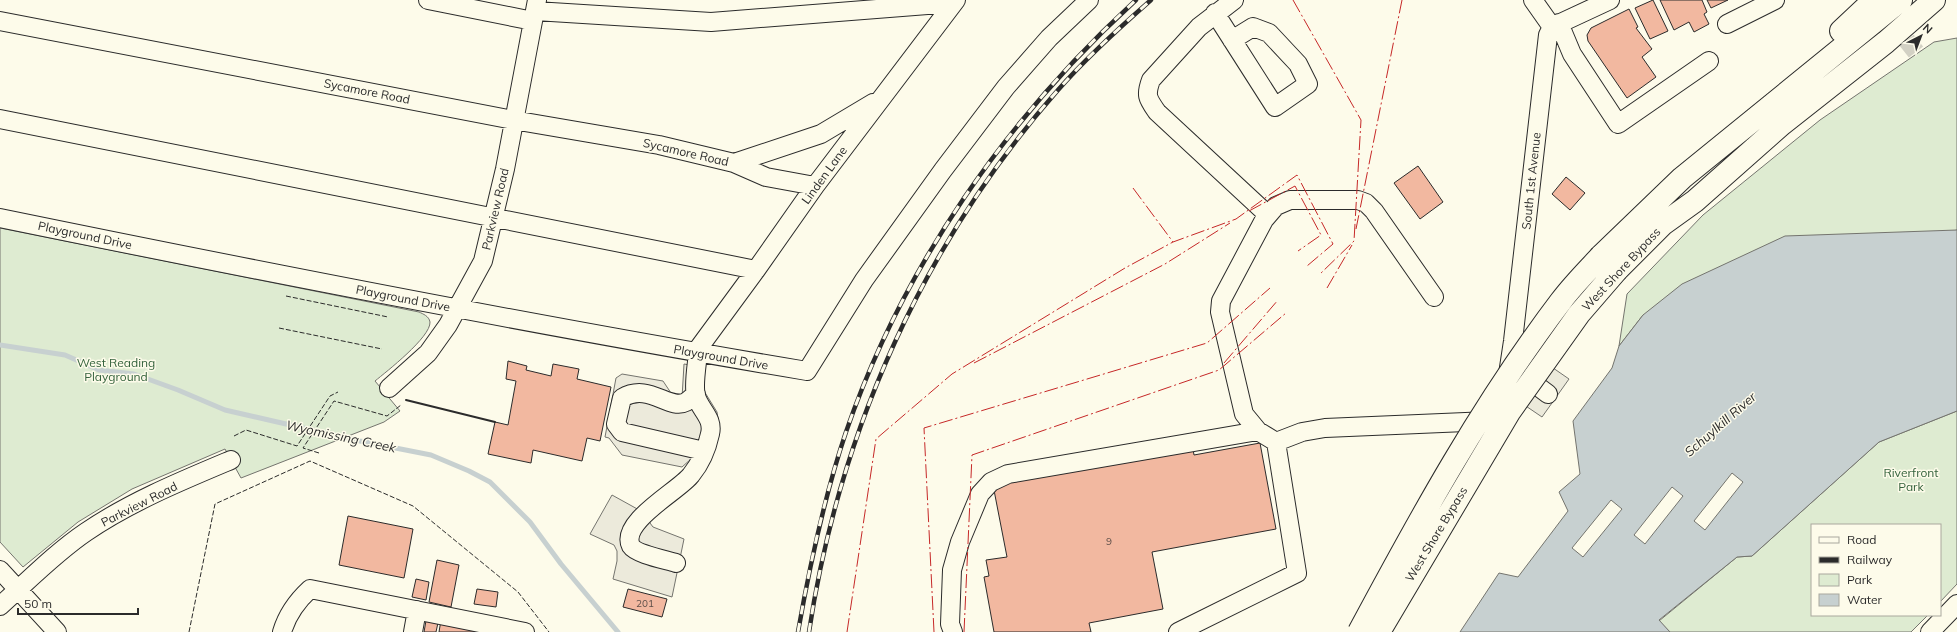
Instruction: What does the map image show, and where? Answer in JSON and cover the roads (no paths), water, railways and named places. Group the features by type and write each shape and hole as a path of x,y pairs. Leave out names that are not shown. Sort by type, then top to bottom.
{"highway":[{"path":"1682,178 1730,124 1860,14 1874,0"},
{"name":"West Shore Bypass","path":"1359,632 1426,508 1492,398 1562,300 1600,256 1682,178 1901,0"},
{"name":"West Shore Bypass","path":"1378,632 1510,411 1579,314 1617,270 1663,224 1695,201 1782,124 1886,42 1934,0"},
{"path":"1822,93 1951,0"}],"street":[{"path":"428,0 535,11 711,22 954,2"},
{"name":"Playground Drive","path":"0,218 457,308 696,353 807,371 864,280 943,170 1006,87 1049,38 1089,0"},
{"path":"1234,0 1199,26 1151,80 1147,90 1148,97 1157,112 1268,215"},
{"path":"1533,0 1555,25 1572,54 1618,124 1709,61"},
{"path":"1555,25 1610,0"},
{"path":"1727,24 1775,0"},
{"name":"Linden Lane","path":"696,353 815,186 954,2"},
{"name":"Parkview Road","path":"389,388 428,353 457,308 483,261 505,168 535,11"},
{"path":"1215,13 1232,40"},
{"name":"Sycamore Road","path":"0,21 513,120 659,145 734,163 766,177 815,186"},
{"name":"South 1st Avenue","path":"1276,442 1302,432 1325,428 1490,421 1503,400 1509,366 1548,35 1555,25"},
{"name":"Sycamore Road","path":"734,163 821,134 880,98"},
{"path":"0,119 756,270"},
{"path":"1178,632 1296,573 1276,442 1258,430 1244,414 1220,312 1221,301 1264,220 1276,206 1290,200 1358,200 1366,203 1374,211 1434,297"},
{"path":"676,563 642,553 633,548 631,545 631,536 637,522 644,515 690,477 697,467 704,451 710,434 710,421 696,394 696,353"},
{"path":"1509,366 1548,394"},
{"path":"696,394 685,403 673,403 649,394 632,392 622,398 616,424 622,432 704,451"},
{"path":"953,632 950,624 952,570 960,542 980,494 991,482 1008,474 1258,430"},
{"name":"Parkview Road","path":"0,606 60,551 105,519 137,502 231,460"},
{"path":"0,570 57,632"},
{"path":"282,632 286,620 298,600 310,589 525,632"},
{"path":"1930,632 1957,604"},
{"path":"413,632 417,610"}],"water":[{"name":"Schuylkill River","path":"1957,230 1957,411 1879,442 1752,556 1737,557 1659,620 1670,632 1460,632 1499,573 1518,577 1568,511 1559,492 1580,474 1573,421 1612,368 1619,346 1643,315 1682,284 1785,236","holes":["1732,473 1743,482 1705,530 1694,521","1672,487 1683,496 1645,544 1634,535","1611,500 1622,509 1583,557 1572,548"]}],"waterway":[{"name":"Wyomissing Creek","path":"0,345 65,355 99,370 134,374 178,390 225,410 360,441 431,455 469,471 490,482 530,522 561,564 618,632"}],"tunnel":[{"path":"1890,19 1916,52"}],"railway":[{"path":"798,632 818,531 838,456 870,371 897,311 929,253 964,198 1003,145 1044,94 1089,46 1136,0"},
{"path":"809,632 823,558 842,484 866,413 894,343 928,276 967,211 1010,149 1058,90 1080,66 1151,0"}],"park label":[{"name":"West Reading Playground","path":"116,369"},
{"name":"Riverfront Park","path":"1911,479"}]}
